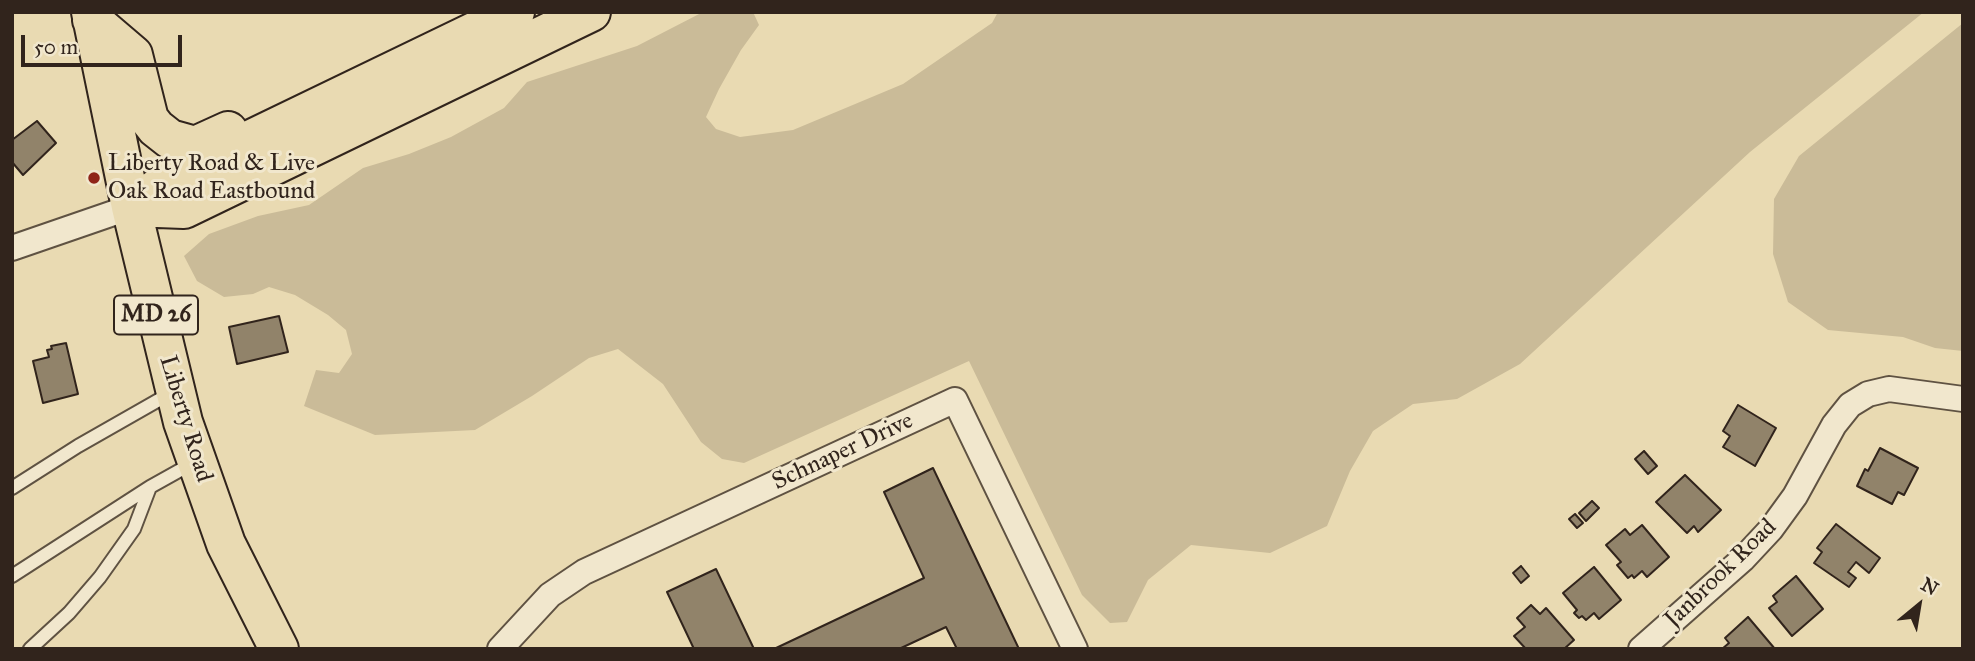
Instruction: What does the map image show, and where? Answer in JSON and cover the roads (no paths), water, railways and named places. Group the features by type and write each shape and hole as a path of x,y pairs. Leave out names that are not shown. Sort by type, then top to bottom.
{"main road":[{"path":"131,207 173,177 515,12"},
{"path":"131,207 184,209 591,12"},
{"path":"91,16 133,55 149,119 170,139 195,146 247,123 266,131"},
{"name":"Liberty Road","path":"91,16 131,207 174,391 195,461 226,544 279,649"}],"street":[{"path":"12,248 131,207"},
{"name":"Janbrook Road","path":"1641,649 1743,559 1771,529 1795,496 1834,425 1850,405 1868,394 1889,389 1963,399"},
{"name":"Schnaper Drive","path":"500,649 550,595 584,572 955,400 1075,649"}],"lane":[{"path":"12,488 78,446 174,391"},
{"path":"12,576 195,461"},
{"path":"30,649 69,613 100,577 134,529 150,487"}],"place":[{"name":"Liberty Road & Live Oak Road Eastbound","path":"94,178"}]}
